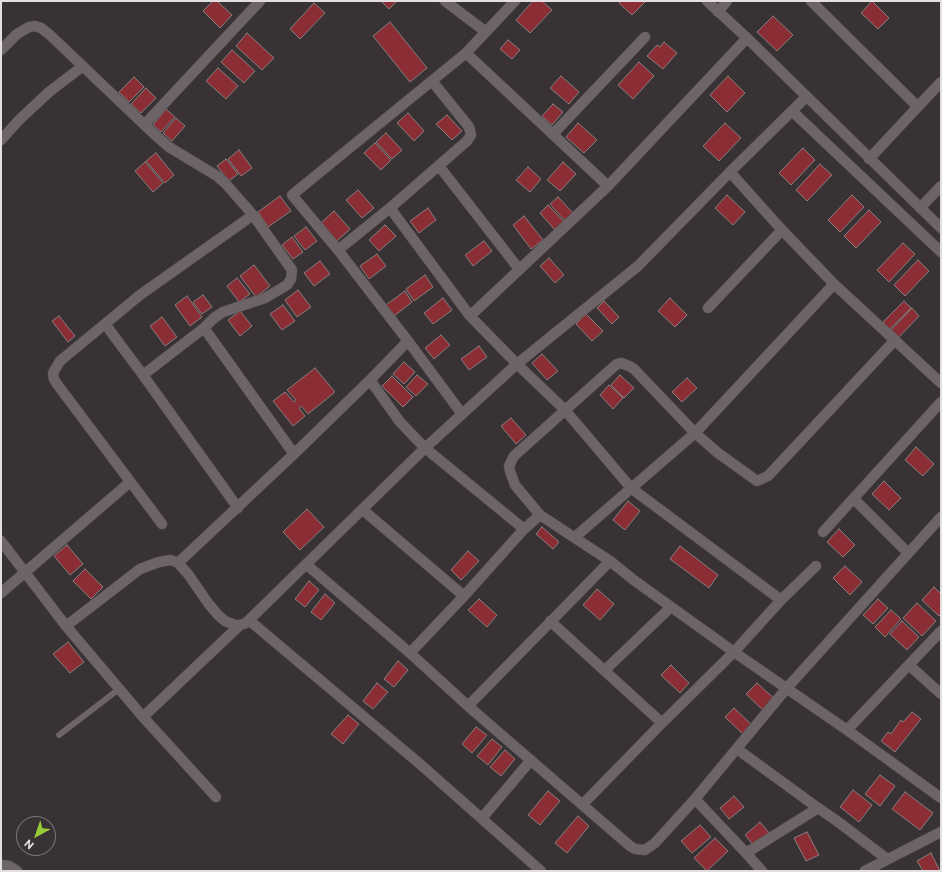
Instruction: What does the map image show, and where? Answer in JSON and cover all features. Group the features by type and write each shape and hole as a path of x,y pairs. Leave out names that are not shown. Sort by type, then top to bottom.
{"street":[{"path":"145,124 260,1"},
{"path":"445,1 486,32"},
{"path":"462,414 338,250 292,195 466,53 515,1"},
{"path":"707,1 747,38 941,228"},
{"path":"718,12 727,1"},
{"path":"816,3 918,107"},
{"path":"1,50 17,34 29,27 35,26 41,28 169,147 216,176 237,195 290,265 292,270 291,279 287,285 265,298 223,312 143,375"},
{"path":"553,134 645,37"},
{"path":"470,316 608,186 747,38"},
{"path":"466,53 608,186"},
{"path":"1,140 19,120 49,92 83,66"},
{"path":"338,250 390,208 467,141 471,133 469,127 432,81"},
{"path":"869,159 941,82"},
{"path":"143,717 240,626 250,621 425,448 462,414 517,364 638,266 806,97"},
{"path":"792,111 941,252"},
{"path":"843,159 856,145"},
{"path":"439,166 519,269"},
{"path":"730,172 782,230 834,284 941,383"},
{"path":"920,208 941,186"},
{"path":"390,208 470,316 565,410 631,488 781,600"},
{"path":"162,524 54,379 53,373 60,361 146,291 253,215"},
{"path":"708,308 782,230"},
{"path":"575,537 695,433 834,284"},
{"path":"105,324 238,508"},
{"path":"204,328 294,454"},
{"path":"895,340 768,476 757,481 718,453 695,433 634,369 625,364 617,364 610,370 514,456 510,466 515,485 540,515 610,561 671,607 786,689 847,730 941,798"},
{"path":"178,563 294,454 408,341"},
{"path":"370,380 400,422 425,448 524,529"},
{"path":"823,532 941,402"},
{"path":"1,592 130,482"},
{"path":"854,498 908,553"},
{"path":"363,510 464,596"},
{"path":"410,653 524,529 540,515"},
{"path":"307,565 410,653 468,706 630,846 635,849 645,850 655,843 695,799 786,689 941,517"},
{"path":"1,541 66,626 143,717 216,797"},
{"path":"66,626 140,569 166,560 171,560 178,563 188,574 218,615 230,624 240,626"},
{"path":"468,706 610,561"},
{"path":"583,804 734,652 781,600 816,566"},
{"path":"604,670 671,607"},
{"path":"250,621 482,818 541,871"},
{"path":"550,621 662,723"},
{"path":"847,730 941,631"},
{"path":"909,665 941,694"},
{"path":"737,749 888,859"},
{"path":"482,818 532,760"},
{"path":"695,799 762,871"},
{"path":"746,853 818,808"},
{"path":"864,871 941,832"},
{"path":"1,865 9,866 17,871"}],"lane":[{"path":"59,735 119,689"}],"building":[{"path":"213,1 217,1 232,15 220,28 203,11"},
{"path":"381,1 397,1 389,9"},
{"path":"533,1 542,1 552,10 530,33 516,20"},
{"path":"621,1 646,1 632,15 619,3"},
{"path":"872,1 889,18 878,29 861,13"},
{"path":"314,3 325,13 300,39 290,29"},
{"path":"773,16 793,35 777,51 757,32"},
{"path":"390,22 427,68 410,82 373,36"},
{"path":"247,33 274,58 262,70 236,46"},
{"path":"508,40 520,50 512,59 500,49"},
{"path":"664,42 677,53 663,69 647,56 657,45 660,47"},
{"path":"232,50 255,71 244,83 221,62"},
{"path":"639,62 654,76 633,99 618,85"},
{"path":"218,68 238,86 226,99 206,81"},
{"path":"561,76 579,92 569,104 550,88"},
{"path":"728,76 745,93 727,112 710,95"},
{"path":"134,77 144,87 129,102 119,92"},
{"path":"146,88 156,98 141,113 131,104"},
{"path":"553,104 563,112 552,125 542,116"},
{"path":"166,109 175,117 161,132 153,125"},
{"path":"408,113 424,131 414,141 397,123"},
{"path":"447,115 462,131 452,140 436,124"},
{"path":"176,118 185,126 172,141 163,133"},
{"path":"578,123 597,140 584,153 566,137"},
{"path":"725,123 741,138 719,161 703,146"},
{"path":"386,133 402,150 392,159 376,142"},
{"path":"375,143 391,160 381,170 364,153"},
{"path":"803,148 815,160 791,185 779,173"},
{"path":"239,150 252,168 241,176 228,159"},
{"path":"156,153 174,175 165,183 146,161"},
{"path":"226,159 238,174 229,181 217,166"},
{"path":"145,162 163,183 153,192 135,171"},
{"path":"563,162 576,174 560,191 547,180"},
{"path":"820,164 832,175 807,201 796,190"},
{"path":"528,167 541,179 530,192 516,180"},
{"path":"358,190 374,208 362,218 346,200"},
{"path":"727,195 745,212 733,225 715,208"},
{"path":"852,195 864,207 840,232 828,220"},
{"path":"280,196 291,211 268,227 258,212"},
{"path":"558,197 573,213 565,221 550,204"},
{"path":"548,205 564,222 555,230 540,213"},
{"path":"428,208 436,220 419,233 410,221"},
{"path":"869,210 881,222 856,248 844,236"},
{"path":"334,211 350,229 337,241 321,223"},
{"path":"524,216 543,240 531,249 513,225"},
{"path":"385,225 396,236 379,251 369,240"},
{"path":"306,227 317,241 305,250 294,236"},
{"path":"292,237 303,252 293,259 282,245"},
{"path":"484,241 492,251 473,266 465,255"},
{"path":"903,243 915,254 889,282 877,270"},
{"path":"377,254 386,266 369,279 360,266"},
{"path":"549,258 564,275 555,283 540,266"},
{"path":"918,260 929,271 905,296 894,285"},
{"path":"320,261 330,274 314,286 304,273"},
{"path":"254,265 270,286 256,297 240,276"},
{"path":"425,275 433,287 414,301 406,289"},
{"path":"237,278 250,294 239,302 227,286"},
{"path":"298,290 311,307 297,317 285,300"},
{"path":"405,291 412,302 394,316 386,305"},
{"path":"203,295 212,307 202,314 193,302"},
{"path":"187,296 202,317 190,326 175,305"},
{"path":"443,298 452,310 433,324 424,313"},
{"path":"670,298 687,315 675,327 658,311"},
{"path":"604,301 619,317 612,324 597,308"},
{"path":"904,301 911,308 890,329 883,322"},
{"path":"283,305 295,321 282,330 270,314"},
{"path":"912,308 919,316 899,337 891,330"},
{"path":"240,311 252,326 240,336 228,320"},
{"path":"586,314 603,331 592,341 576,324"},
{"path":"59,316 75,336 68,342 52,321"},
{"path":"162,317 177,337 165,346 150,326"},
{"path":"441,335 450,345 434,359 425,348"},
{"path":"479,346 487,357 469,370 461,359"},
{"path":"542,354 558,371 547,380 532,363"},
{"path":"404,362 415,372 404,384 393,374"},
{"path":"315,368 335,392 308,414 301,406 299,408 305,416 293,426 273,401 285,392 294,402 296,400 287,390"},
{"path":"417,375 428,384 416,396 406,387"},
{"path":"620,375 634,388 624,398 611,385"},
{"path":"392,376 413,397 403,407 382,386"},
{"path":"687,378 697,388 682,402 672,392"},
{"path":"609,385 623,398 613,409 600,395"},
{"path":"511,418 526,435 516,444 501,426"},
{"path":"916,447 934,464 923,476 905,460"},
{"path":"884,481 901,498 889,510 872,494"},
{"path":"628,501 640,511 625,530 613,520"},
{"path":"307,509 324,527 300,550 283,532"},
{"path":"542,527 559,542 553,549 536,534"},
{"path":"839,529 855,545 843,557 827,542"},
{"path":"67,545 83,564 70,575 54,556"},
{"path":"680,546 718,575 709,588 670,559"},
{"path":"468,551 479,561 461,580 451,570"},
{"path":"845,566 862,582 850,595 833,578"},
{"path":"85,569 103,587 91,599 73,581"},
{"path":"309,581 319,590 305,607 295,599"},
{"path":"934,587 941,594 941,614 939,616 922,600"},
{"path":"597,589 614,604 600,620 583,605"},
{"path":"325,594 335,603 321,620 311,612"},
{"path":"479,599 497,615 487,627 468,610"},
{"path":"878,599 888,608 873,624 863,615"},
{"path":"917,603 936,621 922,636 903,618"},
{"path":"891,610 901,619 885,637 875,627"},
{"path":"902,621 919,637 907,650 890,634"},
{"path":"68,642 84,662 70,673 53,654"},
{"path":"398,661 408,670 394,687 384,679"},
{"path":"671,665 689,683 680,693 661,675"},
{"path":"377,683 388,692 373,709 363,701"},
{"path":"757,683 776,700 765,712 746,694"},
{"path":"734,708 753,726 744,735 725,717"},
{"path":"912,712 921,719 895,752 881,741 888,732 891,734 901,720 903,722"},
{"path":"348,715 359,724 343,744 331,734"},
{"path":"476,727 487,735 472,753 462,744"},
{"path":"492,739 502,747 488,765 477,756"},
{"path":"505,750 515,759 501,776 490,767"},
{"path":"880,775 895,786 880,806 865,794"},
{"path":"853,790 872,805 859,822 840,807"},
{"path":"548,791 560,801 540,825 528,815"},
{"path":"905,792 933,813 920,830 892,809"},
{"path":"734,796 744,807 729,819 720,808"},
{"path":"578,816 589,826 567,853 555,843"},
{"path":"760,822 770,834 755,847 745,835"},
{"path":"700,825 711,837 692,853 681,841"},
{"path":"807,832 819,855 806,861 794,838"},
{"path":"715,838 728,851 707,871 694,858"},
{"path":"931,853 940,871 923,871 917,861"}]}
